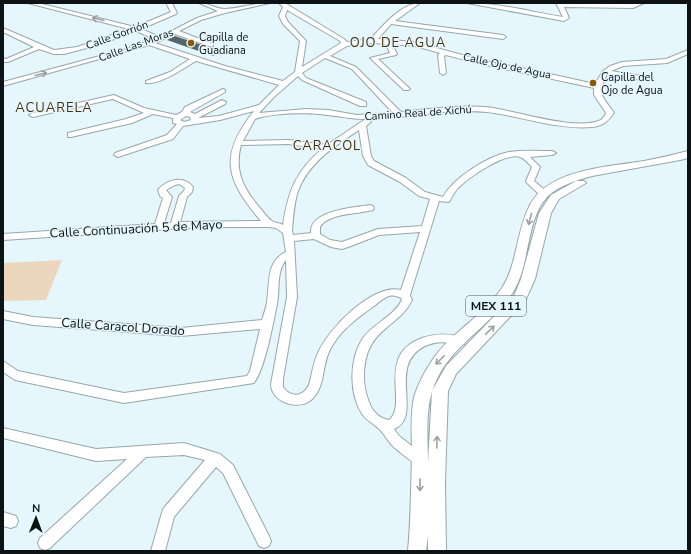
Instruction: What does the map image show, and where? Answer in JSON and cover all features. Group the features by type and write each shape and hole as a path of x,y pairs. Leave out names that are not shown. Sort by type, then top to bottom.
{"main road":[{"name":"MEX 111","path":"417,551 420,530 420,426 423,391 435,365 496,306 508,289 516,273 533,209 543,193 555,185 576,176 662,161 688,154"},
{"name":"MEX 111","path":"437,551 436,482 440,391 451,370 520,298 528,280 544,213 555,197 569,188 585,181 668,166 688,160"}],"street":[{"path":"31,3 136,29 160,39"},
{"name":"Calle Gorrión","path":"41,46 58,52 71,51 136,29 174,13 169,3"},
{"path":"202,3 224,11"},
{"name":"Calle Las Moras","path":"3,84 86,63 149,43 199,20 224,11 267,3"},
{"path":"373,41 389,22 417,3"},
{"path":"470,3 564,19 566,18 560,4 633,6 641,3"},
{"path":"298,73 303,41 285,23 282,16 284,5 342,40 345,44 298,73 284,84 262,106 242,133 234,158 234,169 244,193 269,224 280,226 288,234 316,236 329,244 349,245 373,233 424,229"},
{"path":"389,22 503,37"},
{"path":"3,30 41,46"},
{"path":"175,32 211,45"},
{"name":"Calle Ojo de Agua","path":"345,44 373,41 415,44 483,63 532,72 597,87"},
{"path":"388,42 394,54 373,58 406,89"},
{"path":"149,43 284,84"},
{"path":"3,60 6,61 41,46"},
{"path":"443,73 441,55 445,52"},
{"path":"597,87 605,72 612,67 622,64 667,61 688,52"},
{"path":"325,56 354,68 398,114"},
{"path":"148,82 172,73 196,58"},
{"path":"605,72 641,78"},
{"path":"298,73 304,79 363,104"},
{"name":"Camino Real de Xichú","path":"254,116 308,112 352,117 441,110 485,109 561,124 595,123 605,121 609,118 610,113 600,98 597,87"},
{"path":"118,155 170,137 188,109 223,91"},
{"path":"33,114 114,97 132,106 188,124 222,102 210,97"},
{"path":"185,114 194,119 220,118 262,106"},
{"path":"71,135 129,121 153,112"},
{"path":"375,116 328,147 310,164 299,179 294,193 288,234 291,254 292,297 276,387 282,395 293,400 302,400 310,395 315,385 318,366 324,352 333,335 349,318 385,293 395,292 405,295"},
{"path":"362,125 367,156 371,163 403,180 422,194 446,200 449,192 459,182 500,157 552,153"},
{"path":"238,143 288,142 328,147"},
{"path":"519,155 527,158 536,167 530,181 543,193"},
{"path":"160,226 168,197 163,194 162,190 172,182 180,182 189,187 188,192 183,196 175,225"},
{"path":"420,460 394,440 383,425 370,416 364,406 359,389 358,374 366,341 375,331 404,308 407,300 405,295 424,229 435,198"},
{"path":"316,236 315,227 320,220 329,216 370,208"},
{"name":"Calle Continuación 5 de Mayo","path":"3,237 175,225 269,224"},
{"path":"3,366 15,375 124,398 250,380 255,374 272,303 275,270 282,258 291,254"},
{"name":"Calle Caracol Dorado","path":"3,315 33,321 181,332 267,324"},
{"path":"383,425 390,425 397,420 401,412 400,373 407,354 415,346 438,337 448,337 460,341"},
{"path":"3,433 96,455 184,449 215,458 228,469 264,541"},
{"path":"45,544 144,451"},
{"path":"158,551 168,514 215,458"}],"shaded area":[{"path":"62,260 46,300 3,301 3,263"}],"building":[{"name":"Capilla de Guadiana","path":"175,36 222,50 213,56 167,40"}],"place":[{"name":"Capilla de Guadiana","path":"191,43"},
{"name":"Capilla del Ojo de Agua","path":"593,83"}],"district":[{"name":"OJO DE AGUA","path":"398,43"},
{"name":"ACUARELA","path":"54,108"},
{"name":"CARACOL","path":"327,146"}]}
